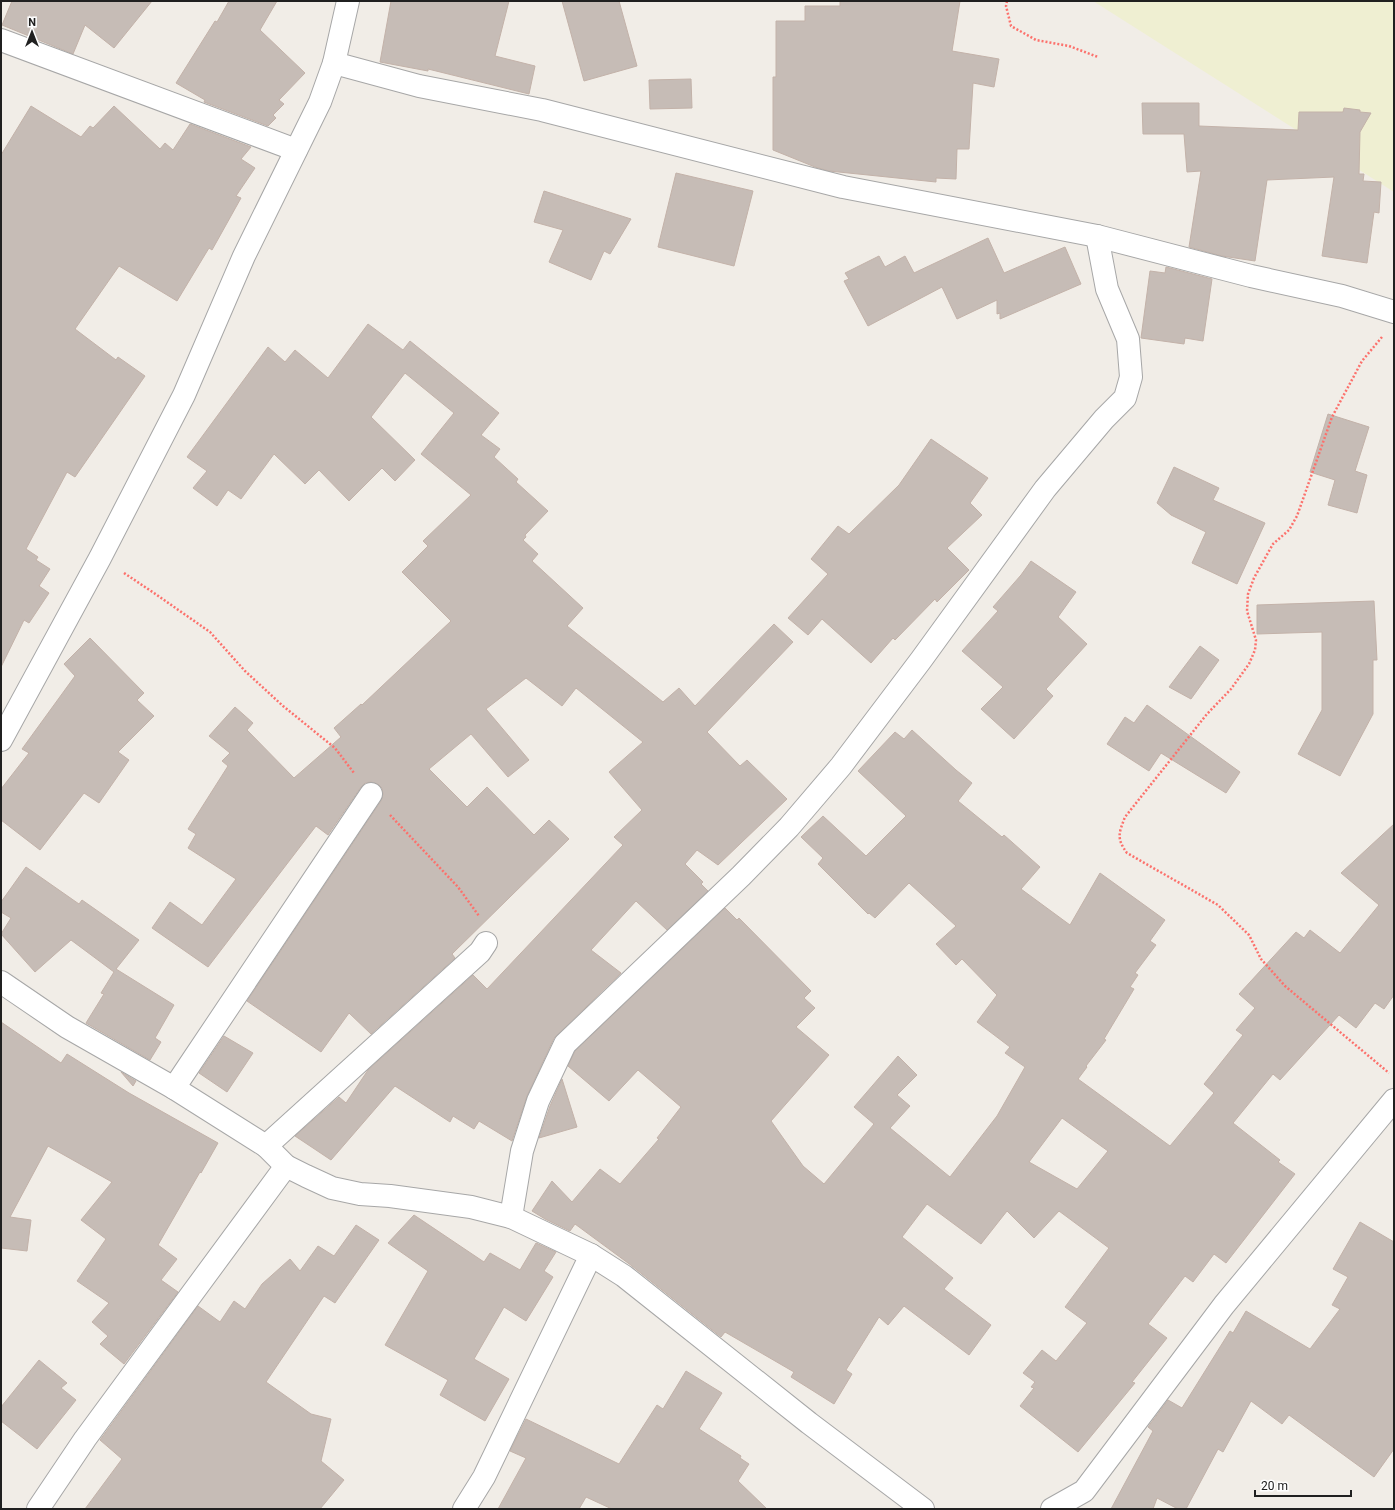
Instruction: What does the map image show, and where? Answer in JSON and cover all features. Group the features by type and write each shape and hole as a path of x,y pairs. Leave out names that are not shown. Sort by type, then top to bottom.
{"street":[{"path":"1,740 100,558 184,395 244,256 320,102 334,63 348,1"},
{"path":"1,40 296,150"},
{"path":"334,63 419,86 542,110 843,187 1097,236 1251,276 1342,296 1394,312"},
{"path":"510,1217 522,1150 538,1101 565,1044 741,876 789,827 841,766 1045,489 1104,419 1125,398 1131,377 1128,339 1107,289 1097,236"},
{"path":"174,1088 371,794"},
{"path":"266,1146 480,952 486,943"},
{"path":"1,982 67,1027 174,1088 266,1146 286,1166 332,1188 360,1194 390,1196 471,1207 510,1217 591,1255 624,1276 809,1423 918,1507"},
{"path":"1052,1509 1084,1491 1224,1305 1394,1100"},
{"path":"38,1509 85,1438 286,1166"},
{"path":"464,1509 484,1477 591,1255"}],"path":[{"path":"1007,1 1006,6 1011,26 1036,40 1069,46 1098,57"},
{"path":"1385,334 1362,361 1332,417 1297,516 1289,530 1273,544 1254,578 1248,594 1247,611 1256,640 1255,650 1249,664 1231,689 1207,714 1125,817 1118,834 1121,845 1127,853 1218,905 1249,935 1262,959 1285,986 1394,1077"},
{"path":"100,558 154,592 210,632 245,671 277,701 335,748 371,794 458,887 486,925 486,943"}],"green space":[{"path":"1093,1 1394,1 1394,192"}],"building":[{"path":"12,1 152,1 114,48 85,25 73,54 2,25"},
{"path":"229,1 277,1 260,30 305,73 279,100 284,104 273,115 276,118 268,126 204,102 205,100 176,83 215,21 217,22"},
{"path":"391,1 509,1 495,56 535,66 529,94 428,69 428,71 380,62"},
{"path":"562,1 619,1 637,66 584,81"},
{"path":"840,1 960,1 952,51 999,59 994,87 973,83 969,149 957,149 956,179 936,178 936,182 829,171 773,150 773,77 776,77 776,21 805,21 805,6 840,6"},
{"path":"691,79 692,108 650,109 649,80"},
{"path":"1142,103 1199,103 1199,126 1298,130 1299,112 1343,112 1344,108 1371,113 1360,132 1359,174 1364,174 1363,181 1381,182 1379,213 1374,212 1367,263 1322,256 1334,177 1267,180 1255,261 1222,256 1189,247 1201,171 1187,172 1184,134 1143,134"},
{"path":"31,106 81,137 90,126 93,128 114,106 160,149 165,143 173,150 190,124 251,147 241,159 255,168 236,196 241,198 212,250 209,248 177,301 119,266 75,329 116,360 118,357 145,376 75,477 67,472 26,549 38,557 36,560 50,569 39,586 49,593 29,623 24,620 1,667 1,155"},
{"path":"676,173 753,191 734,266 658,247"},
{"path":"544,191 631,219 610,254 604,251 591,280 549,262 563,230 534,222"},
{"path":"988,238 1004,273 1065,247 1081,284 1000,319 1000,313 997,314 997,300 957,319 942,287 868,326 844,281 849,279 845,273 879,256 885,267 905,256 914,273"},
{"path":"1166,267 1212,279 1203,341 1185,338 1184,344 1141,338 1150,271 1165,273"},
{"path":"368,324 403,350 410,341 499,413 481,435 500,449 494,457 518,479 516,482 548,511 525,535 526,537 523,540 538,554 532,561 583,608 567,626 663,702 679,688 695,706 774,624 793,642 707,732 740,766 747,760 787,799 718,865 697,850 685,864 703,882 701,884 708,891 667,930 636,901 591,950 621,973 554,1038 527,1096 512,1141 479,1121 474,1129 453,1116 450,1122 395,1086 331,1160 295,1136 339,1097 346,1103 368,1070 473,975 487,989 623,845 614,837 642,810 609,772 643,742 576,688 562,706 526,678 486,709 529,760 508,777 471,734 429,769 467,807 487,787 534,835 549,820 569,839 452,954 455,958 371,1034 349,1013 321,1052 247,1001 381,801 383,794 382,788 378,784 371,782 365,783 361,787 328,835 316,826 208,967 152,928 170,902 202,925 236,879 188,848 196,834 188,829 228,766 222,761 230,753 209,736 235,707 253,723 247,730 294,778 341,737 334,728 361,704 362,705 451,621 402,572 428,546 423,541 471,495 421,454 454,413 405,373 371,417 415,460 395,481 382,468 349,501 319,470 305,484 274,454 241,499 228,490 217,506 193,488 207,471 187,457 268,347 285,362 295,350 328,378"},
{"path":"1328,414 1369,427 1355,471 1367,475 1357,513 1328,505 1335,480 1310,472"},
{"path":"931,439 988,478 970,503 982,515 947,548 969,570 937,602 935,599 895,640 893,638 871,663 822,619 808,635 788,618 828,574 811,559 838,526 849,534 899,485"},
{"path":"1174,467 1219,488 1213,500 1265,523 1237,584 1192,563 1206,532 1171,515 1157,503"},
{"path":"1031,561 1076,592 1058,617 1087,644 1046,689 1053,696 1014,739 981,709 1003,687 962,651 998,611 993,607 1021,575"},
{"path":"1374,601 1377,660 1373,660 1373,714 1340,776 1298,754 1322,710 1322,632 1257,634 1257,605"},
{"path":"90,638 144,693 137,700 154,716 118,752 129,760 99,803 84,793 40,850 1,820 1,789 29,753 22,749 75,676 64,664"},
{"path":"1200,646 1219,660 1191,699 1169,687"},
{"path":"1147,705 1240,772 1226,793 1161,753 1149,771 1107,744 1125,717 1134,723"},
{"path":"912,730 972,783 958,801 1002,837 1004,835 1040,867 1021,889 1070,925 1100,873 1165,920 1150,941 1156,945 1135,973 1138,975 1130,987 1134,989 1104,1039 1106,1040 1078,1079 1170,1146 1214,1093 1204,1084 1243,1035 1236,1030 1255,1008 1239,994 1296,932 1304,938 1310,930 1340,953 1379,905 1341,873 1394,824 1394,995 1384,1009 1375,1003 1356,1028 1339,1015 1280,1080 1273,1074 1233,1123 1280,1160 1278,1162 1295,1174 1226,1263 1214,1254 1193,1282 1185,1276 1148,1324 1167,1338 1132,1382 1135,1383 1078,1452 1020,1406 1034,1388 1031,1387 1035,1382 1023,1373 1042,1350 1056,1361 1087,1323 1065,1307 1109,1248 1059,1211 1034,1238 1007,1211 981,1244 927,1204 902,1237 953,1278 944,1289 991,1325 969,1355 904,1306 888,1325 879,1317 846,1370 852,1374 834,1404 791,1377 794,1372 725,1332 721,1337 632,1266 575,1224 570,1231 532,1211 552,1181 572,1202 600,1169 620,1184 659,1139 657,1138 681,1107 638,1070 609,1101 568,1066 575,1051 725,908 737,920 739,918 811,991 804,998 815,1008 796,1027 829,1055 771,1121 803,1166 824,1184 874,1124 854,1107 898,1056 917,1075 897,1095 910,1106 890,1128 950,1177 997,1116 1025,1067 1005,1053 1010,1047 977,1022 997,995 962,959 956,965 936,944 956,926 909,883 875,918 869,913 868,914 818,864 823,858 801,837 823,816 866,856 906,816 858,771 895,732 904,739","holes":["1062,1118 1108,1151 1077,1189 1029,1162"]},
{"path":"26,867 79,904 82,900 139,940 116,969 174,1005 155,1038 161,1042 150,1060 86,1023 104,994 101,993 114,972 71,940 35,972 1,934 11,918 1,912 1,902"},
{"path":"1,1022 61,1063 67,1054 129,1093 218,1143 158,1245 177,1259 161,1280 178,1292 124,1364 100,1344 108,1336 92,1322 109,1303 77,1281 106,1239 81,1220 112,1182 48,1146 10,1217 31,1220 27,1251 1,1248"},
{"path":"224,1036 253,1053 227,1092 199,1073"},
{"path":"121,1072 136,1081 133,1086"},
{"path":"562,1079 577,1127 539,1138 550,1106"},
{"path":"414,1215 484,1262 490,1253 520,1270 536,1243 556,1252 544,1271 553,1277 526,1321 504,1307 474,1359 509,1379 485,1421 440,1395 448,1380 385,1345 428,1271 388,1243"},
{"path":"1360,1222 1394,1242 1394,1449 1374,1477 1289,1415 1282,1424 1251,1401 1223,1452 1218,1449 1186,1509 1178,1509 1157,1498 1153,1509 1111,1509 1153,1431 1148,1427 1168,1400 1182,1408 1230,1331 1233,1333 1246,1311 1310,1349 1340,1309 1332,1305 1348,1277 1333,1269"},
{"path":"356,1225 379,1240 335,1303 324,1296 266,1382 311,1414 331,1419 321,1461 344,1480 320,1509 85,1509 122,1459 100,1440 198,1306 220,1322 234,1301 245,1309 262,1284 290,1259 300,1271 318,1246 334,1256"},
{"path":"39,1360 67,1383 61,1388 76,1400 37,1449 1,1421 1,1407"},
{"path":"686,1371 722,1393 699,1429 741,1456 740,1458 749,1464 738,1481 767,1509 612,1509 586,1497 579,1509 498,1509 526,1458 510,1451 526,1419 619,1464 657,1405 663,1409"}]}
